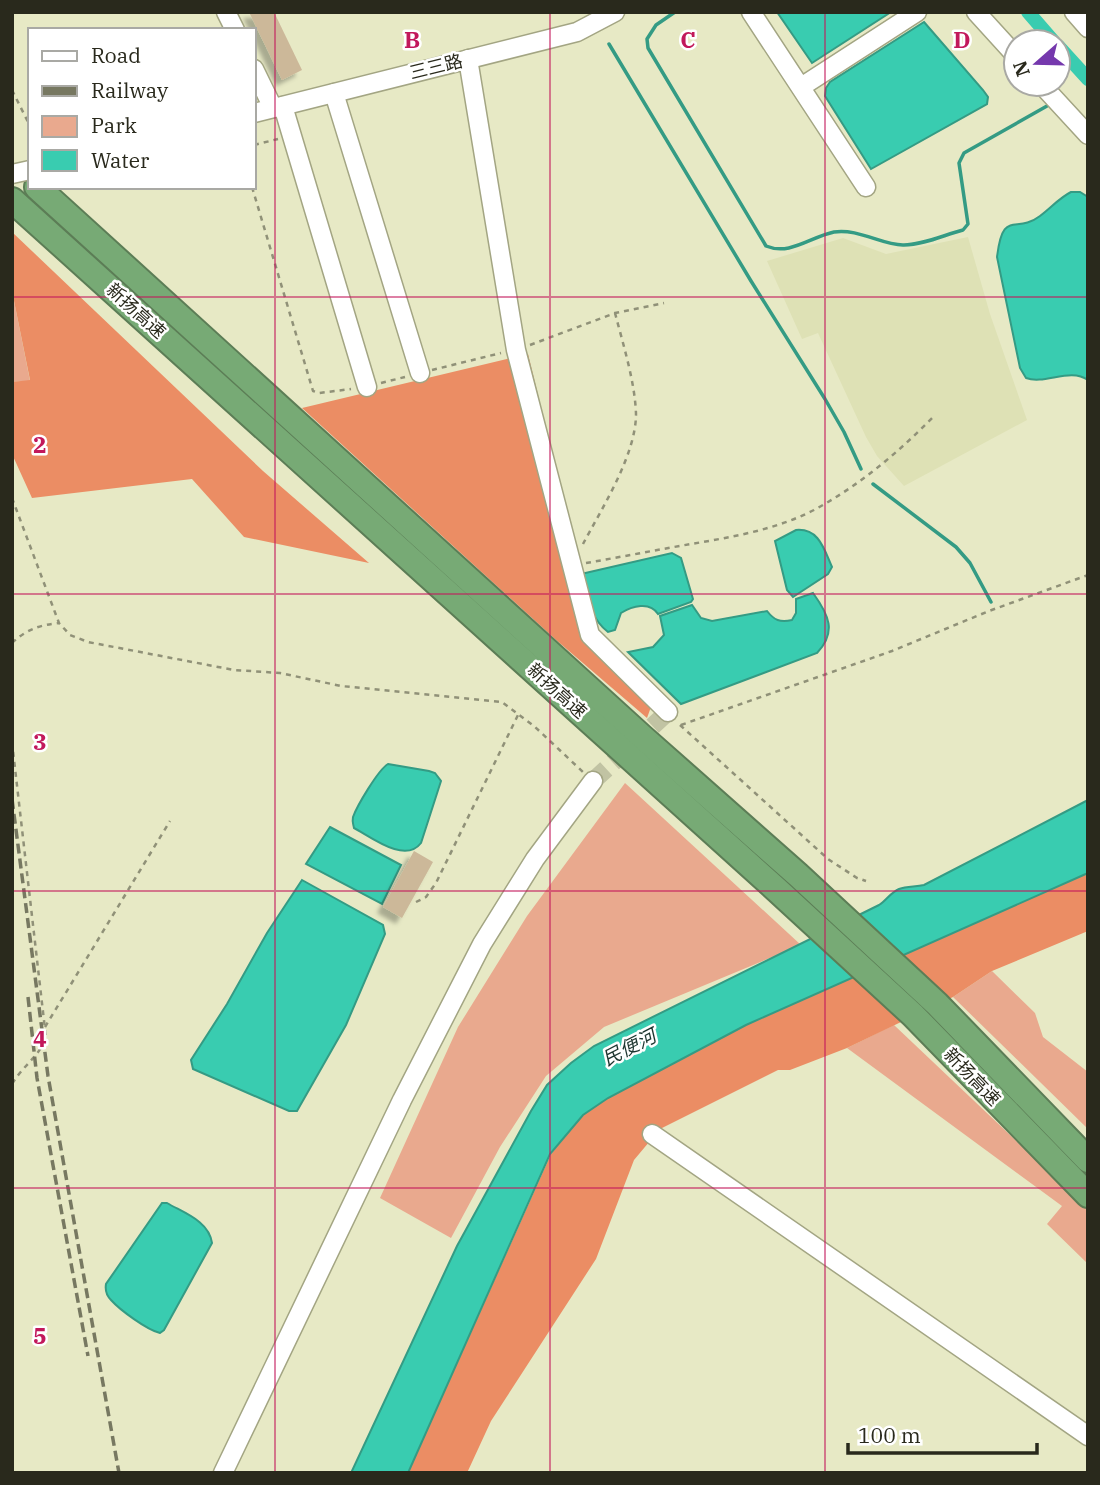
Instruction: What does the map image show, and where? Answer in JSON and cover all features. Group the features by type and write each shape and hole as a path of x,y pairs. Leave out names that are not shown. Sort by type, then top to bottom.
{"highway":[{"path":"12,165 28,179"},
{"name":"新扬高速","path":"39,189 632,728 798,875 937,1004 1088,1160"},
{"name":"新扬高速","path":"12,200 913,1015 1088,1195"}],"street":[{"path":"226,12 234,28"},
{"name":"三三路","path":"256,112 577,32 615,12"},
{"path":"751,12 866,187"},
{"path":"800,87 917,12"},
{"path":"976,12 1002,41"},
{"path":"1074,12 1088,28"},
{"path":"468,60 516,350 590,635 674,719"},
{"path":"256,72 292,136 368,387"},
{"path":"334,93 420,373"},
{"path":"1054,98 1088,135"},
{"path":"223,1473 402,1100 482,944 535,859 593,781"},
{"path":"652,1133 1086,1432"}],"path":[{"path":"12,90 28,122"},
{"path":"256,145 292,136"},
{"path":"572,566 616,480 632,442 636,414 615,313"},
{"path":"572,566 738,536 772,527 812,510 873,472 905,446 935,415"},
{"path":"12,498 60,623 69,635 88,642 234,670 280,673 341,686 502,702 519,713 593,781"},
{"path":"674,719 892,651 989,611 1088,575"},
{"path":"12,643 23,633 38,626 60,623"},
{"path":"416,902 426,897 436,883 519,713"},
{"path":"674,719 828,859 866,881"},
{"path":"12,742 46,1038 42,1048 21,1069 12,1084"},
{"path":"45,1027 170,821"}],"shaded area":[{"path":"12,232 263,471 369,563 244,537 192,479 32,498 12,454 12,382 30,380 12,291"},
{"path":"968,237 990,314 1027,420 904,486 877,456 866,437 818,333 802,339 767,261 843,238 886,254"},
{"path":"528,354 578,559 583,637 652,704 647,718 555,639 302,408"},
{"path":"1088,873 1088,931 992,971 953,997 847,1048 790,1070 778,1070 660,1129 634,1160 596,1259 491,1421 467,1473 408,1473 551,1154 583,1115 608,1098 746,1025"}],"green space":[{"path":"12,291 30,381 12,382"},
{"path":"625,783 801,945 604,1027 546,1076 500,1147 451,1238 380,1198 458,1027 527,916"},
{"path":"992,971 1035,1013 1043,1037 1088,1072 1088,1129 953,997"},
{"path":"894,1025 1088,1209 1088,1264 1047,1224 1062,1206 847,1048"}],"water":[{"path":"777,12 891,12 812,63"},
{"path":"924,22 983,90 988,97 987,104 871,169 825,96 826,88 830,82"},
{"path":"1071,192 1080,192 1088,197 1088,380 1073,375 1033,380 1026,378 1020,368 997,257 1000,242 1003,233 1011,225 1031,221"},
{"path":"796,530 810,532 820,541 832,567 828,574 793,597 787,590 775,541"},
{"path":"672,553 681,558 693,599 691,602 658,614 646,606 630,608 621,613 615,630 608,632 593,613 581,574"},
{"path":"813,593 827,616 829,631 817,653 681,704 628,652 653,647 664,635 660,616 692,605 701,618 712,621 767,611 778,620 788,621 792,620 796,613 796,599"},
{"path":"388,764 429,771 435,773 441,781 421,843 414,849 406,851 388,847 354,828 353,817 359,805"},
{"name":"民便河","path":"1088,800 1088,873 746,1025 608,1098 583,1115 550,1154 408,1473 351,1473 457,1246 547,1085 571,1063 594,1046 879,905 896,890 924,885"},
{"path":"330,827 401,865 382,904 306,864"},
{"path":"302,880 383,925 385,934 346,1025 297,1111 289,1111 193,1069 191,1060"},
{"path":"162,1203 167,1203 201,1223 210,1235 212,1243 160,1333 141,1324 121,1309 109,1298 106,1284"}],"building":[{"path":"249,12 274,12 302,70 282,80"},
{"path":"414,851 433,862 402,918 383,907"}],"waterway":[{"path":"675,12 656,25 647,39 648,48 766,246 783,249 825,234 843,231 896,245 911,245 963,230 968,224 959,163 964,153 1047,106"},
{"path":"1028,12 1042,28"},
{"path":"609,44 825,399 861,469"},
{"path":"1072,61 1088,79"},
{"path":"873,484 956,547 970,563 991,602"}],"tunnel":[{"path":"593,781 668,712"}],"railway":[{"path":"12,799 48,1076 119,1473"},
{"path":"28,997 37,1078 88,1356"}]}
